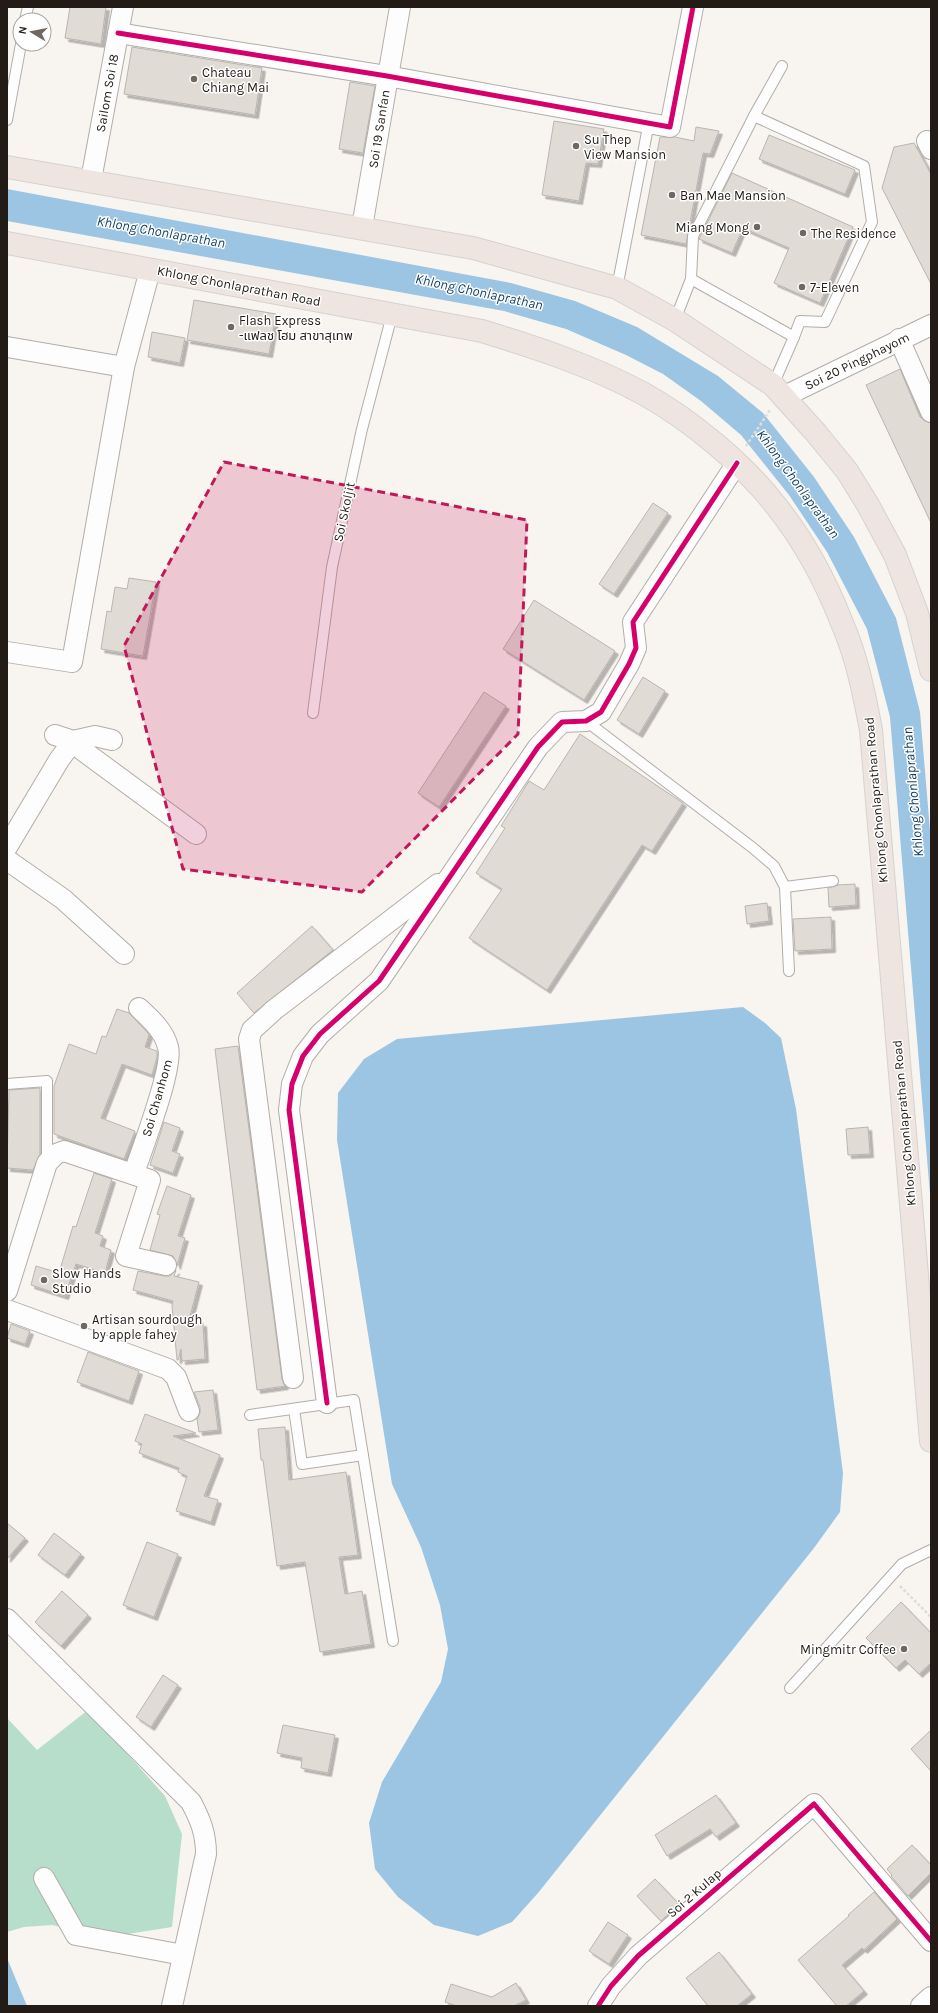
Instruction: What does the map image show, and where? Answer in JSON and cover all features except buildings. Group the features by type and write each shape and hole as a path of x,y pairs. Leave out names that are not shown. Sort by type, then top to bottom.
{"main road":[{"path":"7,166 362,227 473,248 617,288 675,320 778,391 816,433 847,471 895,555 917,613 931,670"},
{"name":"Khlong Chonlaprathan Road","path":"7,243 392,315 482,330 589,368 645,395 717,446 736,463 777,507 814,563 845,630 860,676 871,730 931,1441"}],"street":[{"name":"Sailom Soi 18","path":"91,180 123,7"},
{"name":"Soi 19 Sanfan","path":"362,227 400,7"},
{"path":"118,33 387,76 670,127 693,7"},
{"path":"7,652 72,662 124,367 150,270"},
{"name":"Soi 20 Pingphayom","path":"778,391 931,325"},
{"path":"898,340 931,412"},
{"path":"7,347 124,367"},
{"path":"327,1403 289,1110 292,1084 303,1056 320,1034 380,981 538,747 562,722 586,720 601,712 629,664 636,648 633,622 736,463"},
{"path":"64,738 94,736 112,740"},
{"path":"64,738 196,834"},
{"path":"7,847 59,760 64,738"},
{"path":"7,860 64,899 124,954"},
{"path":"293,1378 249,1039 252,1030 280,1005 452,873"},
{"name":"Soi Chanhom","path":"134,1173 164,1081 170,1055 168,1046 156,1024 139,1008"},
{"path":"7,1291 47,1164 56,1154 64,1151 134,1173 150,1180 126,1256 166,1266"},
{"path":"7,1310 168,1369 176,1377 189,1411"},
{"path":"8,1624 191,1802 200,1819 206,1836 206,1854 182,1955 172,2006"},
{"name":"Soi 2 Kulap","path":"598,2006 611,1986 638,1956 814,1804 931,1940"},
{"path":"44,1878 76,1935 182,1955"},
{"path":"921,2006 931,1998"}],"lane":[{"path":"7,120 20,52"},
{"path":"675,320 691,279 693,236 754,116 782,66"},
{"path":"754,116 864,166 872,222 825,322 800,321 778,391"},
{"path":"617,288 649,122"},
{"path":"691,279 794,337"},
{"name":"Soi Skoljit","path":"314,713 332,567 362,429 392,315"},
{"path":"586,720 753,848 774,866 784,887 789,971"},
{"path":"784,887 833,881"},
{"path":"7,1084 48,1082 47,1164"},
{"path":"250,1415 354,1400 393,1641"},
{"path":"294,1409 302,1464 362,1455"},
{"path":"790,1688 902,1564 931,1550"}],"path":[{"path":"746,444 766,414"},
{"path":"891,1577 931,1617"}],"highlighted area":[{"path":"224,462 527,520 518,734 362,892 183,869 124,646"}],"green space":[{"path":"88,1710 165,1796 182,1834 172,1927 128,1934 88,1933 52,1925 24,1927 7,1932 7,1718 37,1750"}],"water":[{"name":"Khlong Chonlaprathan","path":"7,189 511,283 575,301 637,327 718,376 763,413 814,477 854,537 896,618 920,712 931,842 931,1206 890,717 867,629 827,552 789,495 741,435 701,401 663,374 626,355 566,329 504,311 7,221"},
{"path":"743,1007 765,1023 781,1038 796,1109 843,1473 840,1512 814,1548 538,1893 512,1922 478,1936 434,1925 398,1897 375,1869 369,1823 382,1782 441,1682 448,1649 440,1605 421,1547 392,1484 337,1140 338,1093 364,1059 397,1039"},
{"path":"7,1958 27,2006 7,2006"}],"cycle path":[{"path":"118,33 387,76 670,127 693,7"},
{"path":"327,1403 289,1110 292,1084 303,1056 320,1034 379,981 538,747 562,722 586,721 601,712 629,664 636,648 633,622 737,463"},
{"path":"598,2006 611,1986 638,1956 814,1804 931,1941"}],"place":[{"name":"Chateau Chiang Mai","path":"194,79"},
{"name":"Su Thep View Mansion","path":"576,146"},
{"name":"Ban Mae Mansion","path":"672,195"},
{"name":"Miang Mong","path":"757,227"},
{"name":"The Residence","path":"803,233"},
{"name":"7-Eleven","path":"802,287"},
{"name":"Flash Express -แฟลช โฮม สาขาสุเทพ","path":"231,327"},
{"name":"Slow Hands Studio","path":"44,1280"},
{"name":"Artisan sourdough by apple fahey","path":"84,1326"},
{"name":"Mingmitr Coffee","path":"904,1649"}]}
